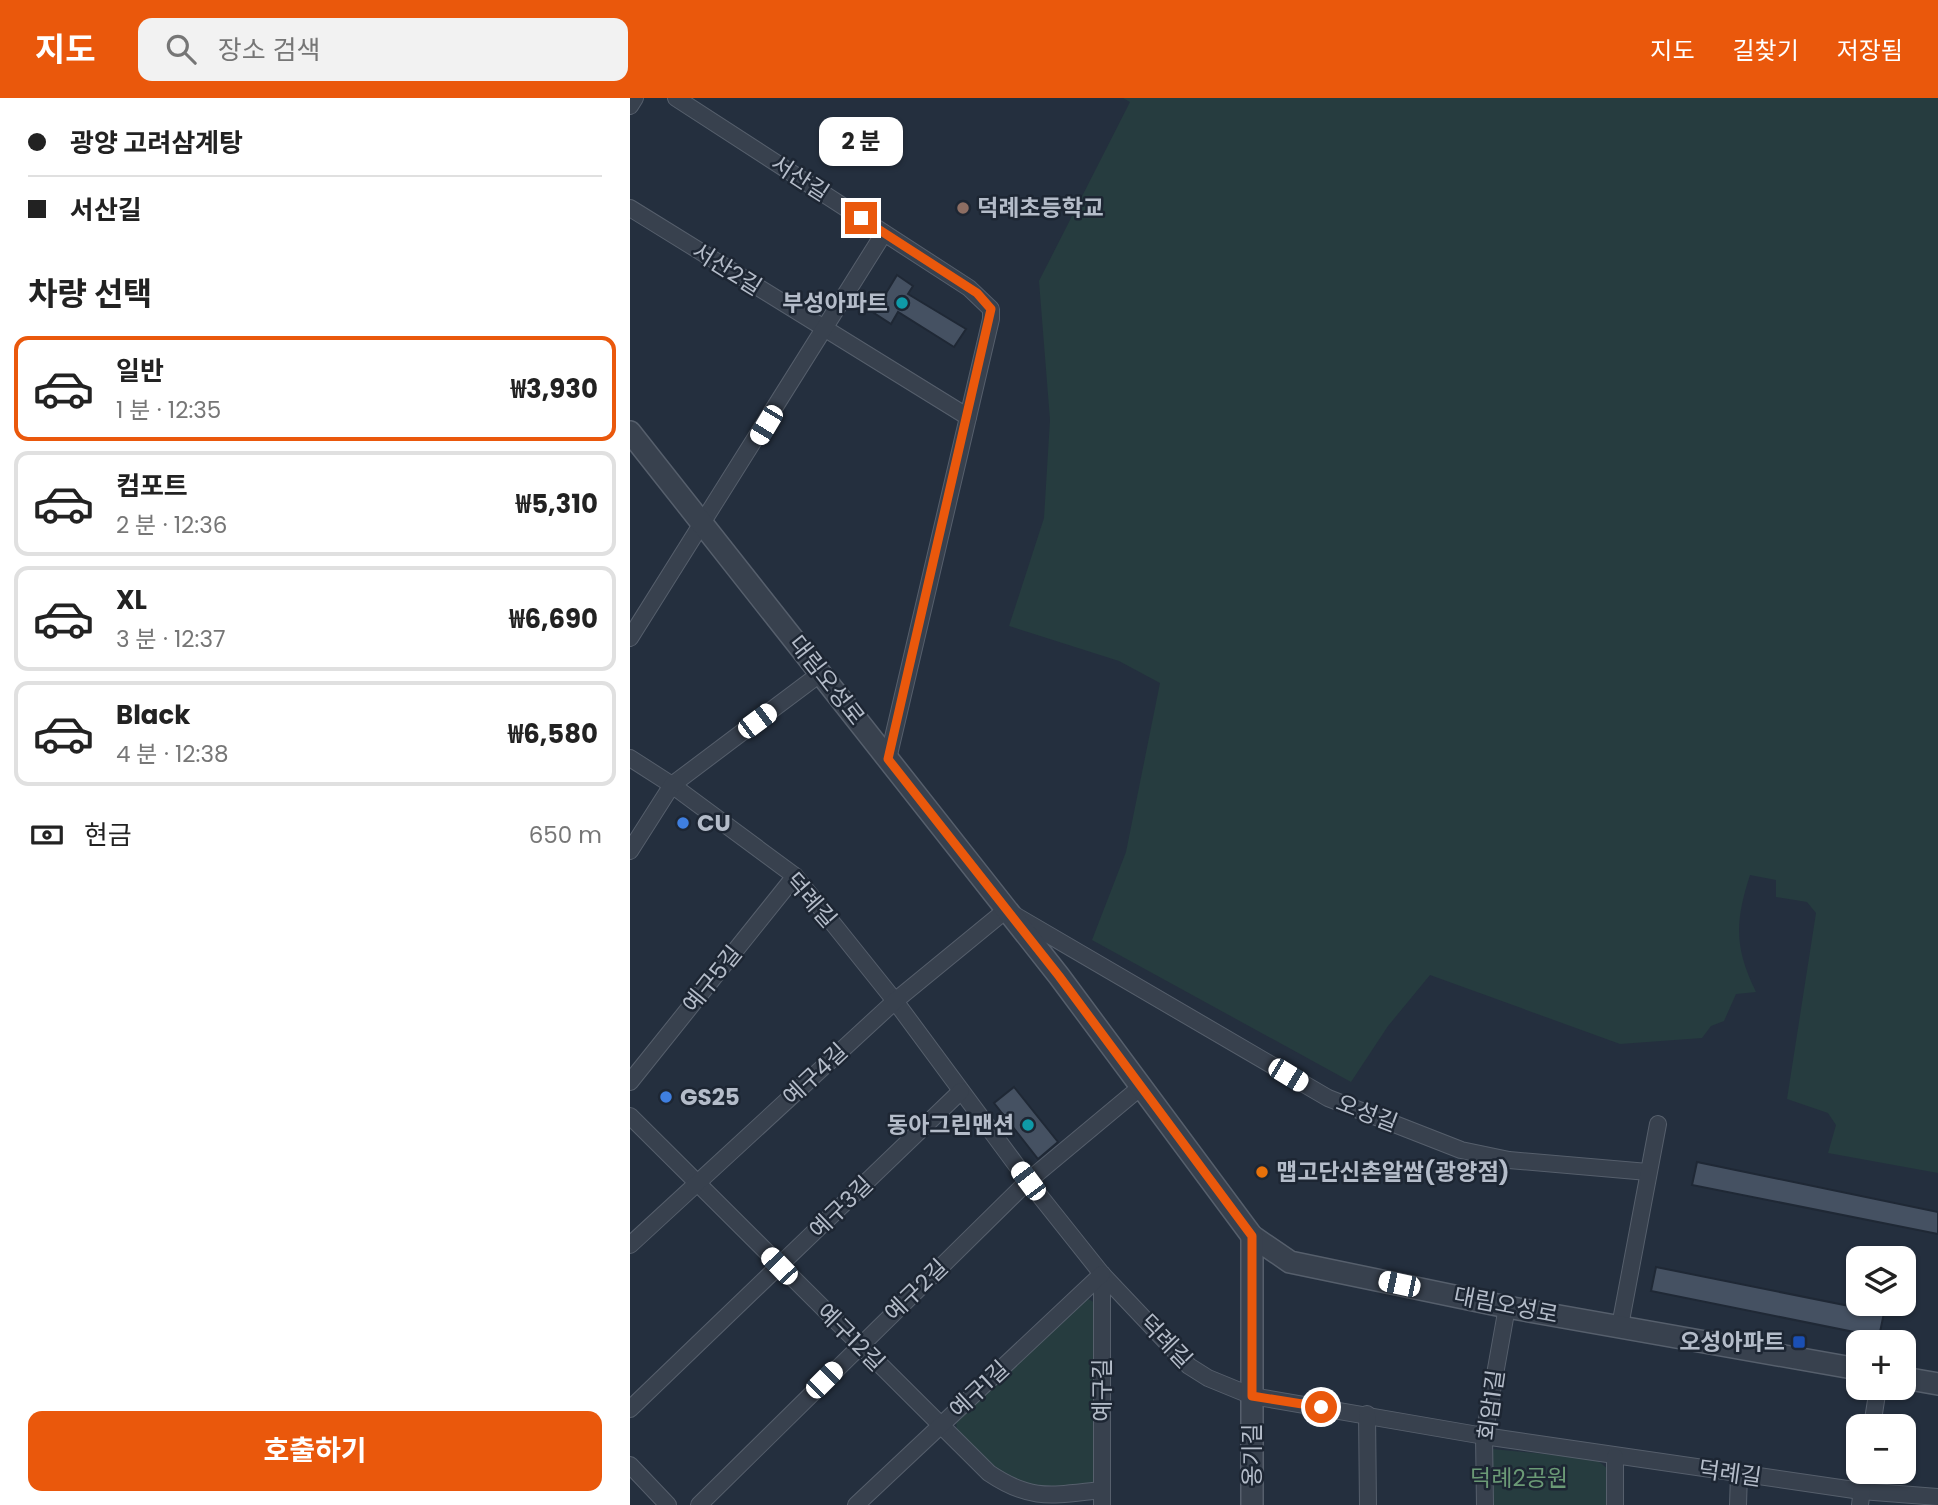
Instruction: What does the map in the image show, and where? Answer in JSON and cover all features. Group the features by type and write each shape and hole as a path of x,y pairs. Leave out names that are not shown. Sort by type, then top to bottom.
{"street":[{"path":"630,106 635,98"},
{"name":"서산길","path":"676,98 977,293 991,309 888,759"},
{"name":"서산2길","path":"630,208 968,417"},
{"path":"630,638 884,233"},
{"name":"대림오성로","path":"630,432 1006,910 1142,1086 1252,1236 1290,1262 1507,1307 1846,1367"},
{"path":"630,851 672,785 821,673"},
{"name":"덕례길","path":"630,758 672,785 794,876 895,1001 1028,1181 1102,1275 1189,1366 1208,1378 1252,1396 1615,1457 1739,1474 1861,1498 1938,1497"},
{"name":"예구5길","path":"630,1082 794,876"},
{"name":"예구4길","path":"630,1245 895,1001 1006,910"},
{"name":"오성길","path":"1006,910 1328,1098 1461,1150 1509,1160 1648,1172"},
{"name":"예구2길","path":"699,1505 1028,1181 1142,1086"},
{"name":"예구3길","path":"630,1409 961,1091"},
{"name":"예구12길","path":"630,1115 989,1473 1025,1493 1102,1497"},
{"path":"1620,1326 1658,1124"},
{"name":"옹기길","path":"1252,1236 1252,1505"},
{"name":"예구1길","path":"856,1505 1102,1275"},
{"name":"예구길","path":"1102,1275 1102,1497"},
{"name":"회암1길","path":"1485,1505 1484,1436 1507,1307"},
{"path":"1916,1380 1938,1384"},
{"path":"1367,1414 1368,1505"},
{"path":"1615,1457 1615,1505"},
{"path":"630,1465 668,1505"},
{"path":"1738,1505 1739,1474"}],"green space":[{"path":"1123,98 1938,98 1938,1173 1828,1153 1836,1125 1828,1113 1787,1099 1816,913 1807,902 1776,897 1776,880 1750,875 1742,907 1740,948 1756,992 1736,994 1724,1021 1711,1026 1702,1038 1620,1044 1430,975 1388,1026 1351,1082 1092,940 1126,852 1160,683 1119,661 1009,626 1044,518 1050,420 1039,281 1130,102"},
{"path":"1085,1297 1095,1303 1099,1487 1034,1487 1019,1482 991,1464 957,1432 956,1420"},
{"name":"덕례2공원","path":"1492,1449 1596,1459 1609,1470 1609,1505 1493,1505"}],"building":[{"name":"부성아파트","path":"897,275 913,286 908,294 966,329 954,347 898,312 891,324 874,313"},
{"name":"동아그린맨션","path":"1014,1087 1058,1142 1038,1159 994,1103"},
{"path":"1697,1162 1938,1212 1938,1234 1692,1185"},
{"path":"1656,1267 1846,1305 1846,1316 1883,1316 1880,1330 1846,1330 1651,1291"}],"place":[{"name":"덕례초등학교","path":"963,208"},
{"name":"부성아파트","path":"902,303"},
{"name":"CU","path":"683,823"},
{"name":"GS25","path":"666,1097"},
{"name":"동아그린맨션","path":"1028,1125"},
{"name":"맵고단신촌알쌈(광양점)","path":"1262,1172"},
{"name":"오성아파트","path":"1799,1342"}],"route":[{"path":"861,218 977,293 991,309 888,759 1059,976 1252,1236 1252,1396 1321,1407"}]}
